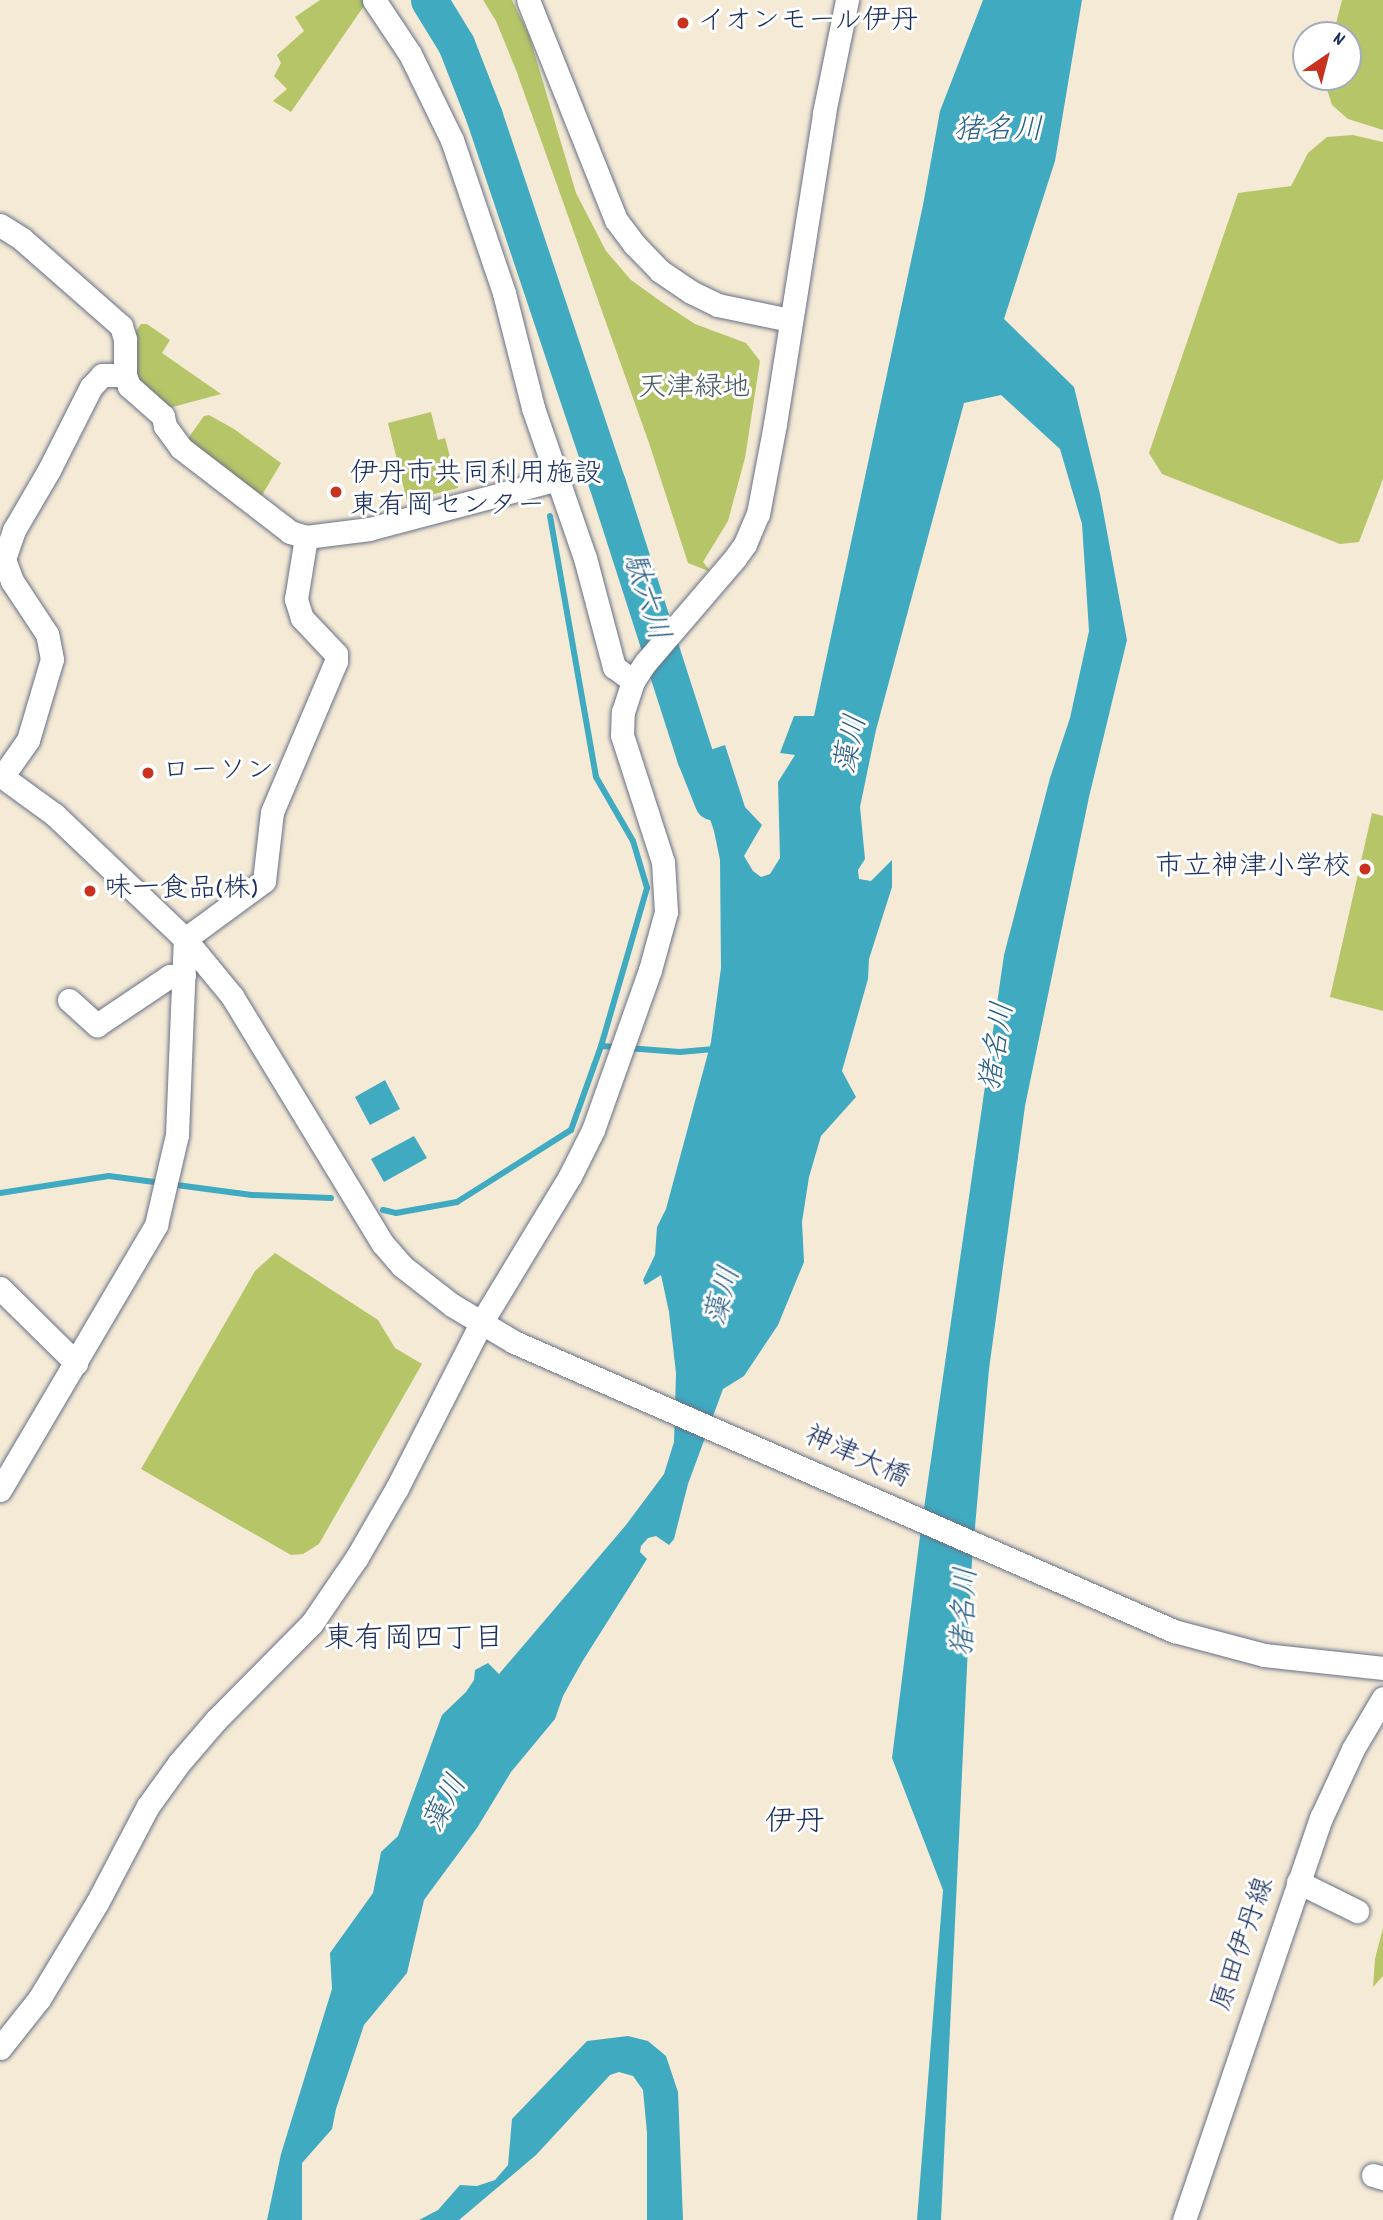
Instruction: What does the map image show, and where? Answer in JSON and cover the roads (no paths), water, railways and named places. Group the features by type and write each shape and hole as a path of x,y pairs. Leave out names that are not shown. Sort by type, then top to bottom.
{"street":[{"path":"374,0 410,54 452,140 504,293 533,408 585,558 614,667 640,672"},
{"path":"528,0 616,220 634,244 660,271 691,292 718,305 790,320"},
{"path":"0,2048 39,1999 97,1903 148,1806 179,1763 216,1720 312,1623 357,1557 397,1488 481,1324 570,1177 593,1130 649,970 666,912 663,862 622,735 623,712 640,672 745,544 758,514 775,424 824,113 847,0"},
{"path":"0,225 32,247 121,326 125,339 125,375 129,386 163,416 165,426 181,448 277,523 306,537 369,529 558,479"},
{"path":"1,776 28,740 52,659 47,635 2,567 4,559 13,530 49,470 91,387 102,376 125,375"},
{"path":"0,1490 156,1225 177,1135 185,939 264,881 272,812 336,661 336,654 302,618 296,599 306,537"},
{"name":"神津大橋","path":"1,776 55,815 185,939 232,996 383,1244 421,1284 481,1324 514,1342 1174,1631 1264,1655 1383,1668"},
{"path":"69,1000 97,1026 170,976 184,975"},
{"path":"0,1288 76,1363"},
{"name":"原田伊丹線","path":"1184,2220 1326,1807 1353,1749 1383,1698"},
{"path":"1298,1882 1357,1911"}],"water":[{"path":"983,0 1082,0 1055,161 1004,319 1074,387 1100,494 1127,640 1089,797 1025,1106 989,1369 972,1561 941,2220 917,2220 943,1890 892,1758 920,1536 1004,955 1050,778 1070,718 1089,631 1082,524 1060,449 1001,395 964,403 876,730 860,807 865,859 858,870 859,879 871,881 892,860 892,887 869,959 868,979 842,1071 856,1097 821,1136 809,1177 802,1222 804,1262 778,1325 744,1376 723,1389 688,1484 674,1539 669,1545 656,1536 648,1538 641,1546 640,1552 647,1559 582,1662 563,1696 555,1719 511,1772 477,1828 424,1900 407,1973 364,2025 332,2129 302,2163 302,2220 267,2220 281,2154 332,1989 330,1953 373,1893 381,1852 398,1836 442,1715 466,1692 474,1680 475,1670 488,1663 499,1674 626,1525 664,1474 674,1442 676,1373 669,1312 661,1275 645,1285 643,1280 655,1255 657,1227 666,1209 711,1042 721,968 720,860 714,831 689,757 725,745 745,807 762,825 744,856 753,871 761,877 770,874 780,858 778,782 795,755 780,753 794,716 814,716 923,205 940,111"},
{"path":"385,1080 400,1109 370,1125 355,1097"},
{"path":"414,1136 427,1158 384,1182 371,1159"},
{"path":"628,2036 648,2041 666,2056 678,2092 683,2220 647,2220 647,2133 643,2090 633,2076 619,2072 610,2075 536,2155 459,2220 419,2220 438,2210 460,2185 477,2186 495,2180 508,2165 512,2119 587,2041"}],"waterway":[{"name":"駄六川","path":"429,0 456,44 484,116 695,757 713,802"},
{"path":"550,516 596,777 633,841 647,888 601,1046"},
{"path":"383,1210 396,1213 457,1202 571,1130 601,1046 616,1047"},
{"path":"627,1048 680,1052 717,1049"},
{"path":"0,1193 109,1176 252,1195 331,1198"}],"place":[{"name":"イオンモール伊丹","path":"683,23"},
{"name":"伊丹市共同利用施設 東有岡センター","path":"336,492"},
{"name":"ローソン","path":"148,773"},
{"name":"市立神津小学校","path":"1365,869"},
{"name":"味一食品(株)","path":"90,891"}],"district":[{"name":"東有岡四丁目","path":"414,1642"},
{"name":"伊丹","path":"795,1825"}],"water label":[{"name":"猪名川","path":"998,133"},
{"name":"藻川","path":"854,745"},
{"name":"猪名川","path":"1000,1047"},
{"name":"藻川","path":"726,1297"},
{"name":"猪名川","path":"968,1612"},
{"name":"藻川","path":"448,1805"}],"park label":[{"name":"天津緑地","path":"694,390"}]}
